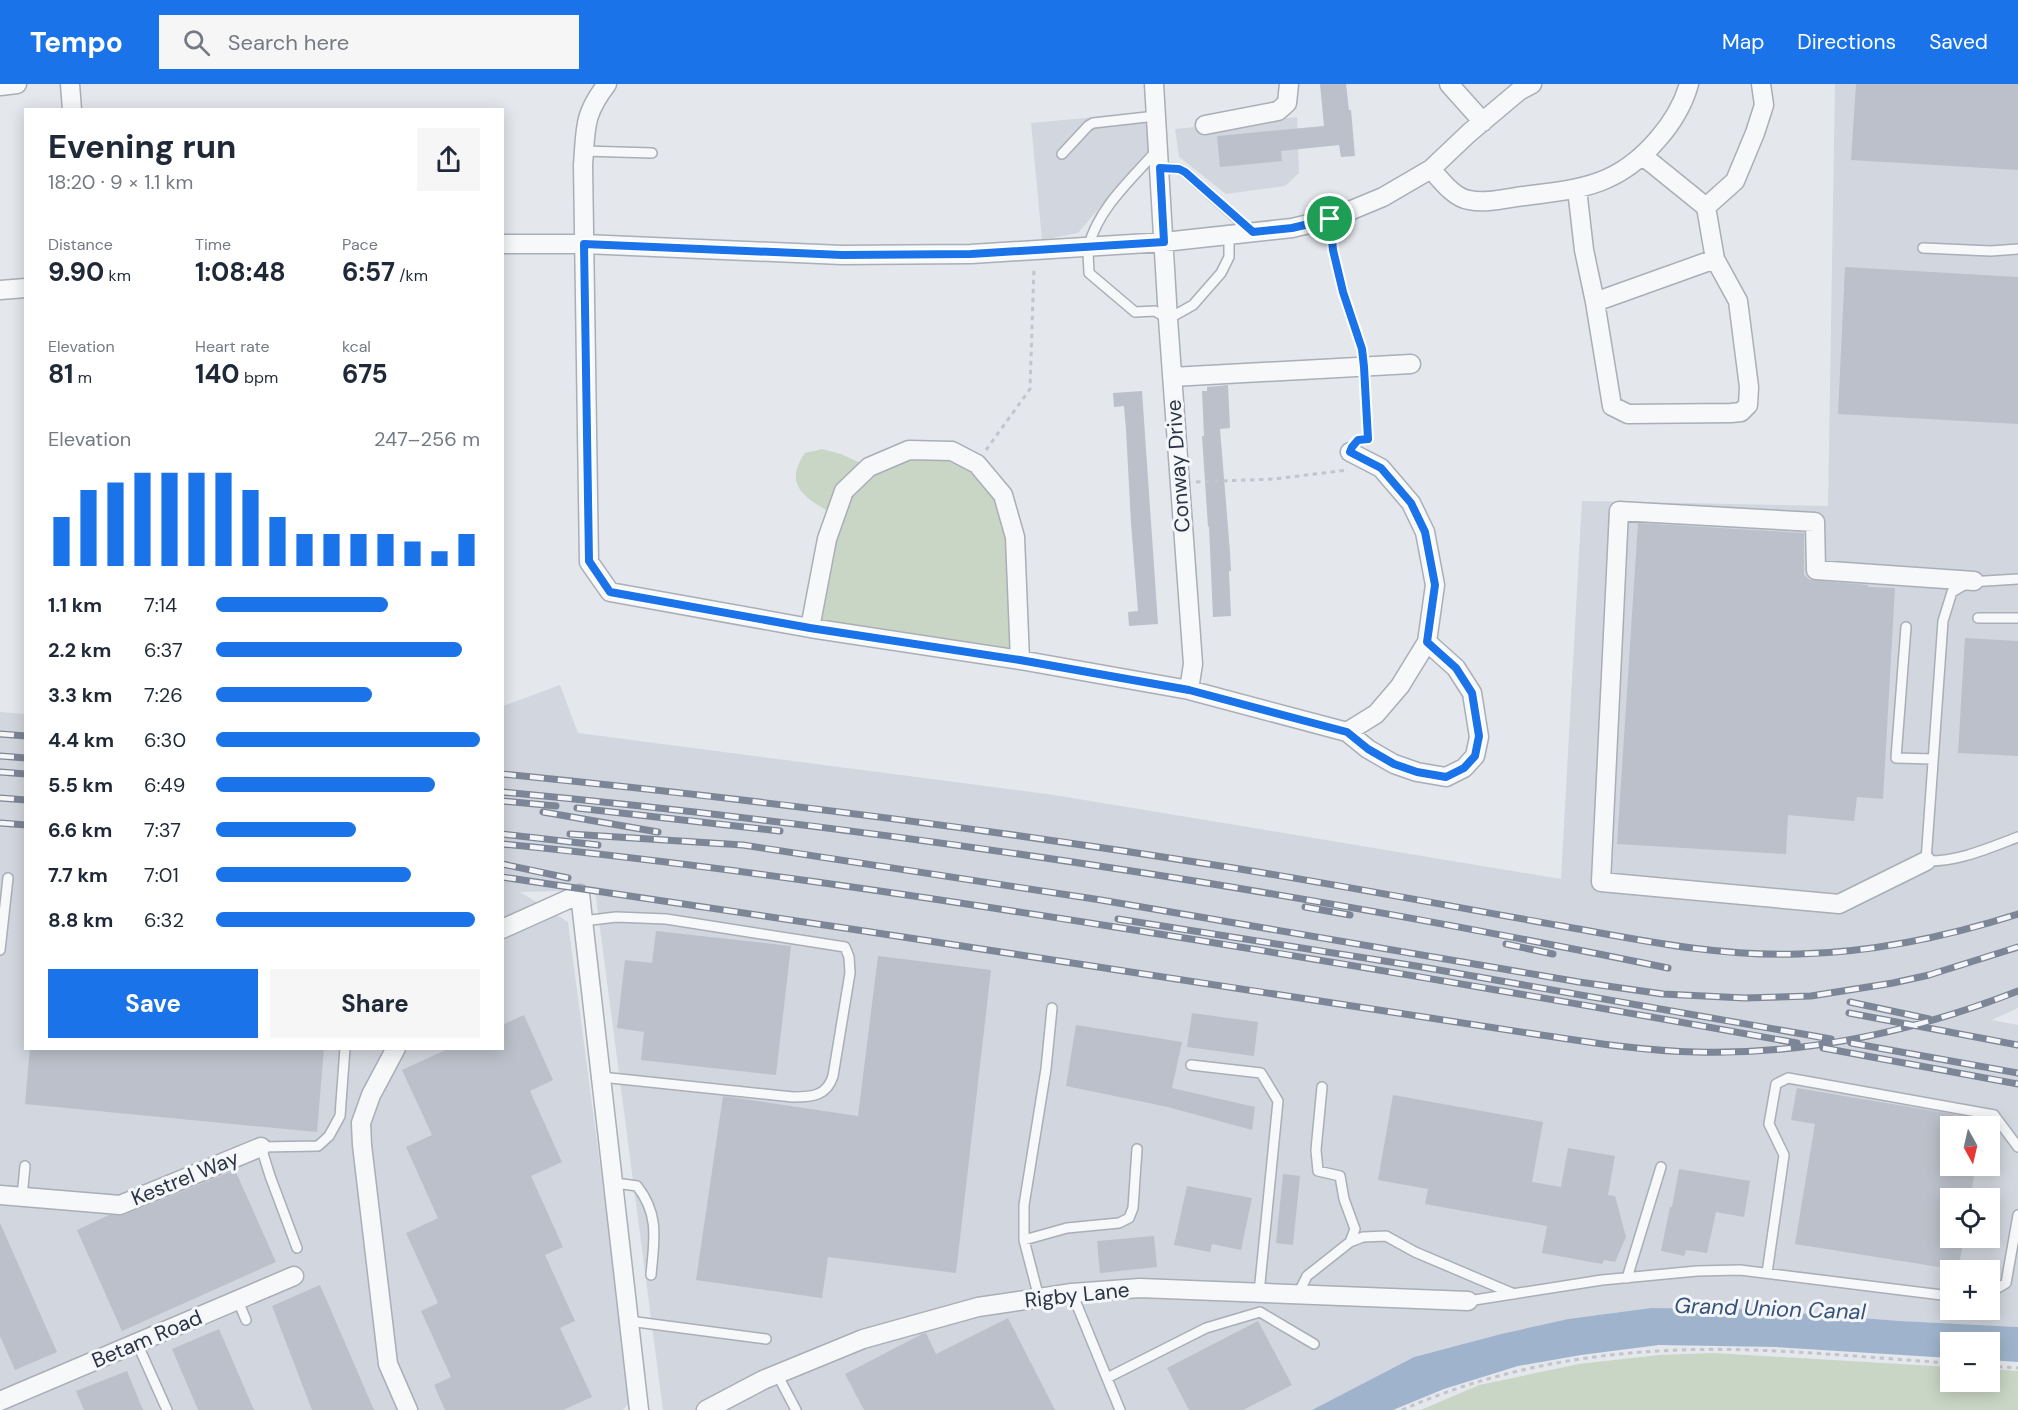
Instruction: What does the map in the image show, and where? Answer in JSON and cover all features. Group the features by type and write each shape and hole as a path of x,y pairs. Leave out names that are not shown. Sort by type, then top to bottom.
{"street":[{"path":"0,86 17,84"},
{"path":"69,84 72,108"},
{"path":"607,84 595,99 585,123 584,244 589,561 610,592 810,628 1020,660 1189,690 1347,732 1368,749 1394,764 1417,772 1446,777 1464,768 1475,756 1479,736 1472,693 1456,668 1427,642"},
{"name":"Conway Drive","path":"1154,84 1193,664 1189,690"},
{"path":"1205,125 1278,111 1287,103 1289,84"},
{"path":"1449,84 1484,122"},
{"path":"504,244 584,244 842,255 971,254 1164,242 1292,228 1330,219 1383,197 1431,169 1519,91 1532,84"},
{"path":"1431,169 1455,194 1468,201 1577,189 1612,178 1638,160 1666,130 1684,101 1689,84"},
{"path":"1706,207 1735,181 1764,105 1761,84"},
{"path":"1577,189 1584,250 1612,406 1628,414 1741,412 1748,405 1749,387 1738,302 1715,259 1706,207 1638,160"},
{"path":"1595,302 1715,259"},
{"path":"0,290 24,288"},
{"path":"1172,377 1411,364"},
{"path":"810,628 827,539 844,490 869,467 909,450 952,451 977,464 1004,495 1015,537 1020,660"},
{"path":"1347,732 1376,714 1400,686 1427,642 1435,585 1425,532 1411,503 1381,468 1350,452"},
{"path":"1926,861 1839,904 1601,882 1619,511 1815,522 1816,570 1974,581"},
{"path":"504,928 580,894 629,1321 634,1408"},
{"path":"395,1050 371,1095 362,1123 362,1145 388,1364 408,1410"},
{"name":"Kestrel Way","path":"0,1195 120,1205 261,1147"},
{"name":"Betam Road","path":"1,1397 137,1343 294,1276"},
{"name":"Rigby Lane","path":"706,1410 777,1374 863,1339 978,1307 1072,1293 1140,1288 1468,1301"}],"lane":[{"path":"1062,154 1093,123 1156,116"},
{"path":"1158,148 1108,205 1096,225 1089,247 1089,273 1136,312 1155,311 1168,319 1193,305 1221,273 1229,257 1229,236"},
{"path":"584,151 652,153"},
{"path":"1160,168 1179,169 1185,172 1253,232"},
{"path":"1923,248 1991,251 2018,249"},
{"path":"2018,579 1974,581 1952,592 1943,621 1926,861 1939,861 1978,852 2018,837"},
{"path":"1978,618 2018,618"},
{"path":"1906,627 1896,758 1933,759"},
{"path":"0,950 8,878"},
{"path":"583,921 616,916 666,919 845,947 849,957 850,972 832,1076 830,1086 824,1092 814,1096 793,1097 601,1077"},
{"path":"1039,1298 1024,1240 1024,1205 1046,1069 1052,1008"},
{"path":"297,1248 261,1147 318,1146 329,1136 340,1116 345,1050"},
{"path":"1191,1065 1262,1073 1278,1101 1259,1293"},
{"path":"1767,1273 1784,1155 1769,1124 1776,1084 1788,1078 1994,1115 2018,1147"},
{"path":"1322,1087 1316,1150 1318,1171 1340,1176 1344,1199 1355,1229 1350,1242"},
{"path":"1024,1240 1067,1228 1119,1223 1129,1218 1133,1208 1137,1149"},
{"path":"22,1197 25,1166"},
{"path":"1627,1278 1661,1167"},
{"path":"614,1185 637,1186 646,1197 652,1212 655,1231 651,1275"},
{"path":"2000,1286 2006,1282 2018,1215"},
{"path":"1298,1294 1307,1276 1350,1242 1363,1237 1386,1236 1415,1252 1514,1294"},
{"path":"1468,1301 1627,1278 1697,1271 1740,1270 1940,1295"},
{"path":"1072,1293 1120,1410"},
{"path":"238,1301 246,1320"},
{"path":"1107,1378 1206,1328 1260,1312 1314,1344"},
{"path":"629,1321 766,1339"},
{"path":"137,1343 167,1410"},
{"path":"777,1374 796,1410"}],"path":[{"path":"1180,482 1274,479 1352,470 1350,452 1352,447 1358,440 1368,439 1364,367 1362,349 1343,292 1333,250 1330,219"},
{"path":"977,464 1030,389 1035,250"},
{"path":"1402,1410 1439,1394 1518,1370 1658,1351 1774,1352 1940,1362"},
{"path":"2000,1367 2018,1368"}],"shaded area":[{"path":"1835,84 2018,84 2018,1008 1992,1020 2018,1025 2018,1327 1744,1309 1651,1308 1568,1319 1414,1357 1312,1410 663,1410 595,890 520,892 568,922 631,1401 623,1410 0,1410 0,712 24,714 24,1050 504,1050 504,706 560,685 578,733 1054,795 1561,879 1582,501 1828,506"},
{"path":"1151,112 1151,147 1078,233 1042,240 1031,123"},
{"path":"1297,117 1299,173 1285,186 1226,194 1179,157 1175,129"}],"green space":[{"path":"822,449 841,454 869,467 952,451 1003,495 1020,660 810,628 835,515 816,504 801,491 796,475 798,465 805,453"},
{"path":"1714,1353 1940,1366 1940,1392 2000,1392 2000,1370 2018,1371 2018,1410 1421,1410 1479,1385 1579,1364 1659,1355"}],"water":[{"path":"1651,1308 1744,1309 2018,1327 2018,1362 2000,1361 2000,1332 1940,1332 1940,1357 1776,1347 1659,1345 1518,1366 1444,1389 1393,1410 1312,1410 1414,1357 1568,1319"}],"building":[{"path":"1320,84 1346,84 1355,156 1341,157 1339,145 1281,151 1282,161 1220,167 1217,136 1324,126"},
{"path":"1856,84 2018,84 2018,170 1851,160"},
{"path":"1845,267 2018,277 2018,424 1838,414"},
{"path":"1228,385 1230,428 1220,429 1230,552 1231,616 1213,617 1202,436 1204,436 1202,391 1207,391 1207,387"},
{"path":"1142,391 1158,624 1129,626 1128,612 1138,611 1126,430 1124,406 1114,407 1113,393"},
{"path":"1638,523 1804,533 1804,575 1810,580 1895,588 1883,799 1857,797 1854,821 1788,815 1786,854 1617,844"},
{"path":"1965,638 2018,641 2018,756 1958,753"},
{"path":"656,931 791,946 776,1075 641,1060 644,1032 617,1028 625,960 652,963"},
{"path":"878,956 991,970 956,1273 828,1257 822,1298 696,1280 723,1096 858,1116"},
{"path":"1192,1013 1258,1022 1254,1056 1187,1047"},
{"path":"524,1015 553,1080 530,1091 562,1162 531,1176 563,1247 545,1255 575,1321 560,1328 592,1397 563,1410 445,1410 434,1385 451,1377 421,1311 438,1303 406,1233 438,1218 406,1147 432,1135 402,1070 446,1050 504,1050 504,1024"},
{"path":"1076,1025 1182,1042 1172,1088 1255,1107 1252,1130 1168,1107 1066,1086"},
{"path":"30,1050 324,1050 317,1132 25,1104"},
{"path":"1797,1088 1963,1116 1940,1116 1940,1176 1974,1176 1972,1188 1940,1188 1940,1248 1962,1248 1960,1260 1940,1260 1940,1267 1795,1244 1815,1124 1791,1120"},
{"path":"1393,1095 1543,1122 1532,1182 1561,1187 1568,1148 1615,1156 1608,1195 1615,1196 1626,1237 1615,1262 1604,1260 1602,1264 1542,1253 1547,1226 1425,1204 1428,1189 1378,1180"},
{"path":"1679,1169 1750,1181 1744,1217 1716,1212 1707,1253 1686,1250 1684,1256 1661,1251"},
{"path":"235,1170 276,1262 122,1331 77,1230 109,1215 124,1215"},
{"path":"1283,1174 1300,1176 1293,1245 1276,1243"},
{"path":"1187,1186 1252,1198 1241,1250 1212,1244 1210,1252 1174,1245"},
{"path":"0,1223 57,1352 15,1370 0,1336"},
{"path":"1154,1236 1157,1267 1100,1273 1097,1241"},
{"path":"320,1285 374,1410 312,1410 272,1306"},
{"path":"1008,1318 1055,1410 864,1410 845,1374 922,1334 926,1333 936,1354"},
{"path":"1258,1321 1292,1385 1243,1410 1189,1410 1167,1368"},
{"path":"219,1329 254,1410 198,1410 172,1349"},
{"path":"127,1371 143,1410 84,1410 76,1391"}],"railway":[{"path":"0,734 24,736"},
{"path":"0,756 24,758"},
{"path":"0,772 24,774"},
{"path":"504,774 682,793 1042,839 1264,873 1621,937 1739,953 1827,953 1882,947 1964,930 2018,914"},
{"path":"504,792 795,824 1088,864 1379,912 1668,968"},
{"path":"0,798 24,800"},
{"path":"504,801 556,806"},
{"path":"577,808 780,831"},
{"path":"543,812 658,832"},
{"path":"0,823 24,825"},
{"path":"504,834 598,845"},
{"path":"570,834 743,845 1101,900 1579,982 1663,994 1745,998 1811,996 1929,975 2018,947"},
{"path":"504,844 733,871 963,903 1371,969 1797,1043"},
{"path":"504,864 568,878"},
{"path":"504,877 1528,1033 1654,1050 1737,1052 1819,1045 1900,1029 2018,991"},
{"path":"1305,907 1350,915"},
{"path":"1118,919 1416,966 1831,1039"},
{"path":"1506,944 1553,954"},
{"path":"1850,1002 1929,1019"},
{"path":"1849,1013 2018,1045"},
{"path":"1851,1043 2018,1073"},
{"path":"1823,1048 2018,1084"}],"route":[{"path":"1160,168 1179,169 1185,172 1253,232 1292,228 1330,219 1333,250 1343,292 1362,349 1364,367 1368,439 1358,440 1350,452 1381,468 1411,503 1425,532 1435,585 1427,642 1456,668 1472,693 1479,736 1475,756 1464,768 1446,777 1417,772 1394,764 1368,749 1347,732 1189,690 1020,660 810,628 610,592 589,561 584,244 842,255 971,254 1164,242 1160,168"}],"water label":[{"name":"Grand Union Canal","path":"1770,1308"}]}
